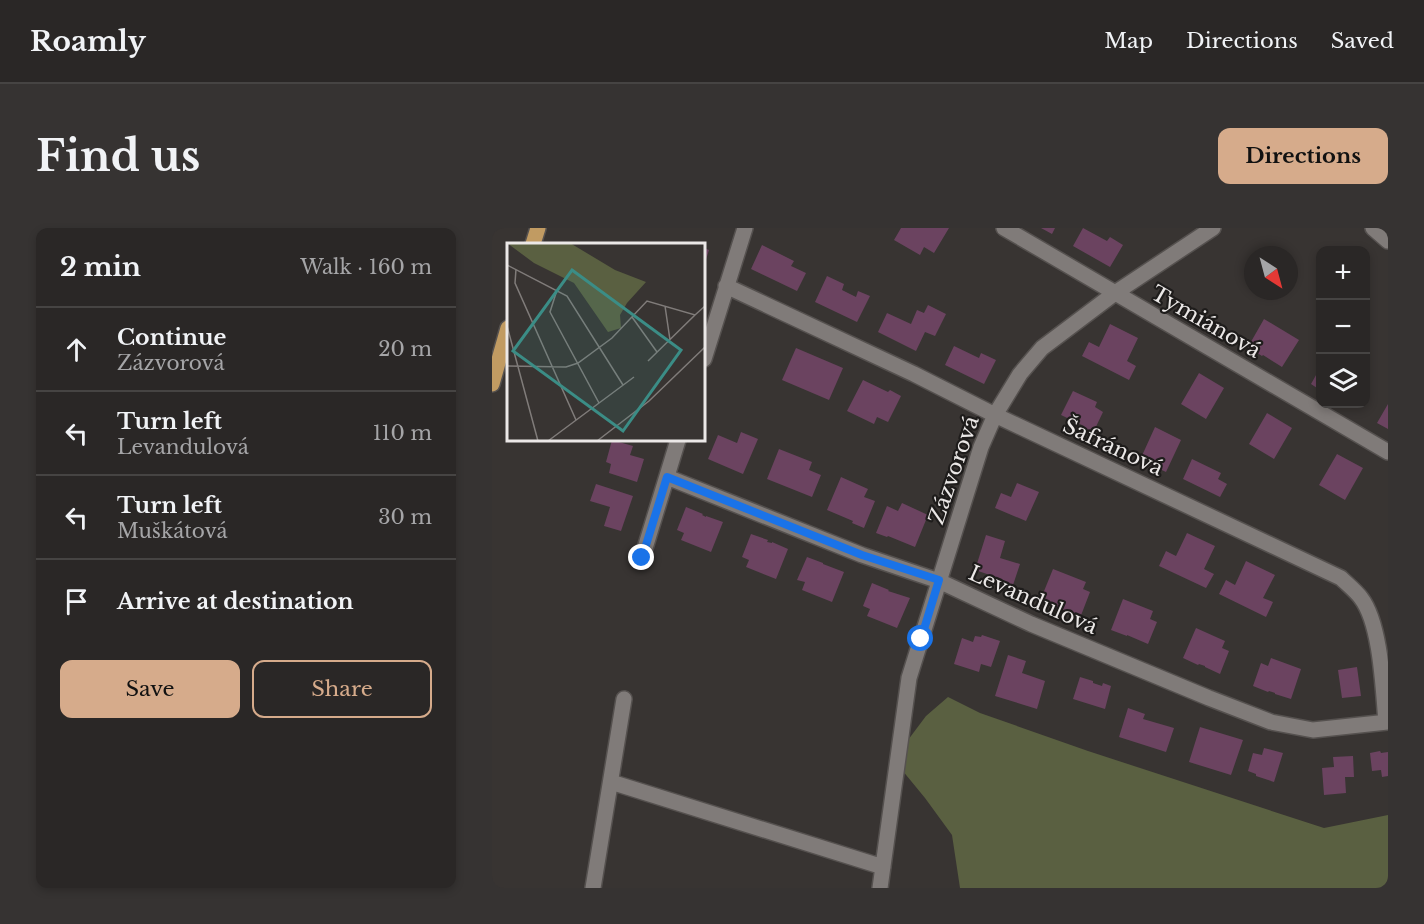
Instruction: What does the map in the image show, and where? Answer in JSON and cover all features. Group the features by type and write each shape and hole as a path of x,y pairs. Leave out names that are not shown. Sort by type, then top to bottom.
{"main road":[{"path":"533,243 538,228"},
{"path":"492,384 507,332"}],"street":[{"path":"705,357 745,228"},
{"name":"Tymiánová","path":"1004,228 1388,452"},
{"name":"Zázvorová","path":"880,888 909,678 981,447 995,415 1020,374 1042,348 1115,293 1212,228"},
{"path":"1373,228 1388,241"},
{"name":"Šafránová","path":"726,286 1341,578 1361,598 1371,618 1378,650 1387,722"},
{"path":"642,558 678,441"},
{"name":"Levandulová","path":"667,477 862,555 939,580 1031,624 1270,722 1313,730 1387,722"},
{"path":"593,888 624,699"},
{"path":"611,782 883,867"}],"green space":[{"path":"948,697 980,713 1088,751 1324,828 1388,815 1388,888 960,888 952,835 902,770 905,744 926,716"}],"building":[{"path":"901,228 949,228 934,253 924,247 920,255 894,240"},
{"path":"1041,228 1055,228 1052,234"},
{"path":"1083,228 1107,241 1110,237 1123,245 1110,267 1073,246"},
{"path":"762,245 794,261 791,266 806,273 797,291 751,269"},
{"path":"705,248 709,250 705,263"},
{"path":"827,276 844,284 842,290 856,297 858,291 870,296 857,322 815,302"},
{"path":"928,305 946,314 935,336 925,332 916,351 878,332 887,313 911,324 917,310 924,313"},
{"path":"1264,319 1299,340 1282,367 1248,347"},
{"path":"1110,324 1138,338 1127,361 1136,366 1129,380 1082,356 1089,342 1099,347"},
{"path":"954,346 979,358 981,353 996,360 984,384 945,365"},
{"path":"796,348 843,368 829,400 782,380"},
{"path":"1199,373 1224,388 1206,419 1181,404"},
{"path":"1316,375 1316,387 1311,384"},
{"path":"863,380 901,396 888,422 877,417 874,424 847,411"},
{"path":"1073,391 1097,402 1095,407 1103,412 1093,433 1061,415"},
{"path":"1388,404 1388,429 1377,423"},
{"path":"1267,413 1292,428 1274,459 1249,444"},
{"path":"1155,427 1181,440 1166,472 1140,460"},
{"path":"741,432 758,439 743,474 708,459 718,435 737,443"},
{"path":"612,441 633,446 630,455 644,459 637,482 609,473 611,464 606,462"},
{"path":"779,449 812,462 809,470 821,475 812,497 767,479"},
{"path":"1337,454 1363,468 1345,500 1319,485"},
{"path":"1192,459 1221,473 1218,479 1227,484 1220,497 1183,479"},
{"path":"841,477 868,489 864,497 875,501 864,528 827,510"},
{"path":"1017,483 1039,492 1026,521 995,508 1001,493 1011,497"},
{"path":"596,484 633,496 621,531 604,526 610,507 590,501"},
{"path":"902,503 928,515 915,547 876,533 887,506 898,511"},
{"path":"686,507 723,522 711,552 681,540 684,533 677,530"},
{"path":"1187,533 1215,546 1204,569 1214,574 1206,588 1159,566 1166,551 1176,556"},
{"path":"751,534 788,549 776,579 746,567 749,560 742,557"},
{"path":"986,535 1005,541 1000,558 1020,564 1013,585 975,570"},
{"path":"807,557 844,572 832,602 802,590 805,582 797,580"},
{"path":"1246,561 1275,575 1263,598 1273,602 1266,617 1219,594 1226,580 1235,585"},
{"path":"1053,569 1086,582 1083,589 1090,592 1080,618 1040,601"},
{"path":"872,583 910,598 897,628 867,616 870,609 863,606"},
{"path":"1123,599 1153,611 1150,619 1157,622 1148,644 1111,630"},
{"path":"1196,628 1225,641 1222,648 1229,651 1220,674 1183,658"},
{"path":"982,635 1000,641 991,667 981,664 979,672 954,664 962,638 973,642 975,636 981,637"},
{"path":"1008,655 1026,661 1022,673 1045,681 1037,709 995,696"},
{"path":"1271,658 1301,669 1291,699 1253,686 1261,663 1268,666"},
{"path":"1357,667 1361,696 1342,698 1338,670"},
{"path":"1080,677 1102,686 1103,683 1111,686 1105,709 1073,699"},
{"path":"1128,708 1145,714 1143,719 1174,728 1166,752 1119,737"},
{"path":"1200,727 1243,740 1231,775 1189,762"},
{"path":"1264,748 1283,753 1274,782 1248,771 1253,753 1262,755"},
{"path":"1380,751 1381,753 1388,752 1388,776 1382,777 1381,770 1372,771 1370,753"},
{"path":"1353,756 1354,777 1345,777 1346,793 1324,795 1322,768 1334,767 1333,757"}],"route":[{"path":"642,558 667,477 862,555 939,580 921,639"}]}
